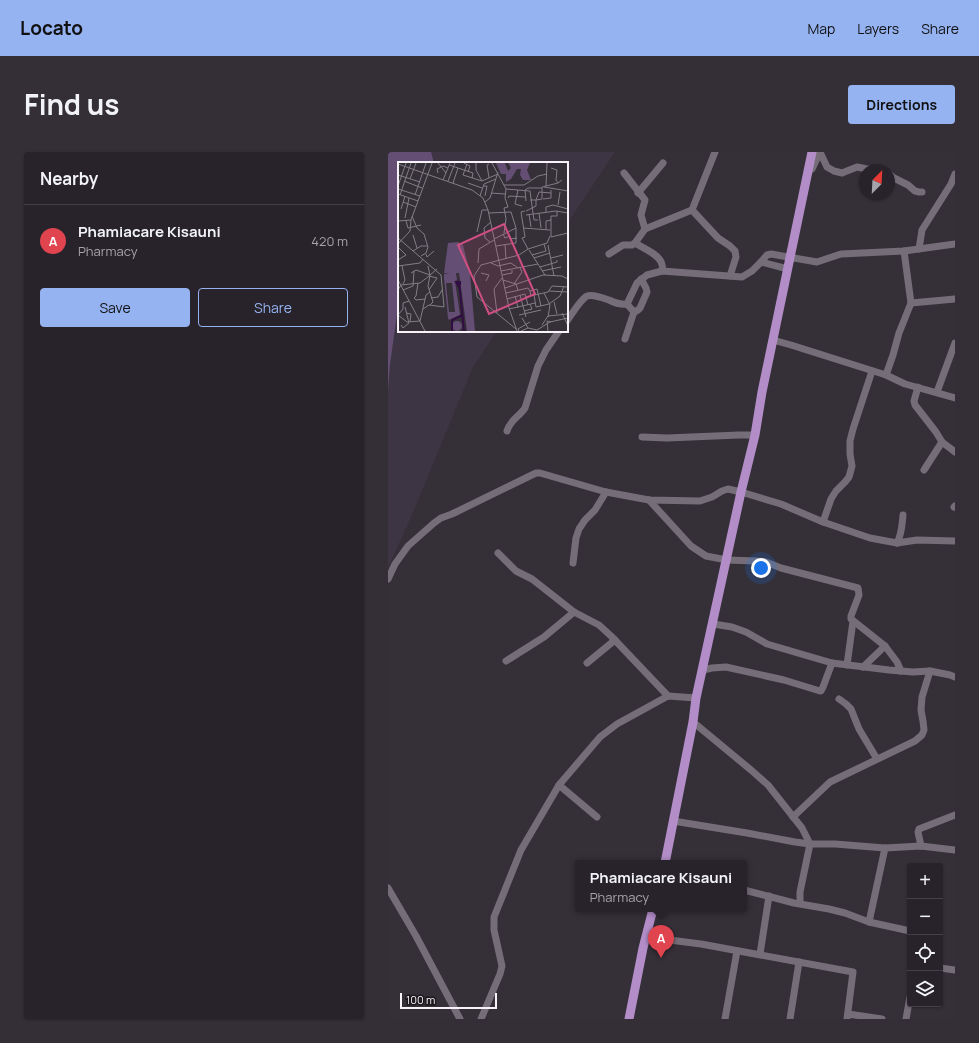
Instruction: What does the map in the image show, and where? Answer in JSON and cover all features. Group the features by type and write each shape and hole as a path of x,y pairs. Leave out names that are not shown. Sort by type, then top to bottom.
{"main road":[{"path":"666,860 693,722 696,698 755,435 811,152"},
{"path":"628,1019 652,912"}],"street":[{"path":"609,254 622,245 632,245 635,243 645,229 692,210 715,152"},
{"path":"808,170 812,169 820,152 827,167 834,171 842,173 859,167"},
{"path":"638,193 663,162"},
{"path":"624,173 638,193 645,200 641,215 645,229"},
{"path":"919,249 922,230 951,184 955,174"},
{"path":"895,178 908,185 915,191 922,192"},
{"path":"692,210 718,238 735,251 736,257 730,276"},
{"path":"635,243 653,253 660,259 662,271"},
{"path":"627,304 637,283 641,279 647,275 662,271 742,277 752,271 768,255 771,254 817,262 841,254 904,251 955,244"},
{"path":"886,375 894,355 899,333 911,303 904,251"},
{"path":"761,262 788,269"},
{"path":"624,339 634,312 640,308 647,292 641,279"},
{"path":"568,320 582,301 587,296 591,295 604,298 617,304 627,304 634,312"},
{"path":"911,303 955,299"},
{"path":"508,431 509,425 522,413 525,408 538,366 546,350 558,332"},
{"path":"773,340 886,375 905,384 955,398"},
{"path":"937,392 955,343"},
{"path":"823,522 836,490 849,477 852,466 850,441 872,371"},
{"path":"918,387 914,401 915,405 942,442 955,452"},
{"path":"642,436 667,438 755,435"},
{"path":"924,470 942,442"},
{"path":"388,579 395,564 408,546 434,523 441,518 536,473 546,474 606,492 649,500 700,501 712,497 722,490 728,489 781,504 823,522 870,538 897,543 917,540 955,541"},
{"path":"573,562 576,538 579,529 585,520 595,510 606,492"},
{"path":"649,500 691,546 706,556 727,560 766,562 781,568 858,588 859,595 851,616 853,621 847,665"},
{"path":"897,543 900,538 903,515"},
{"path":"498,553 516,571 532,579 574,612 599,626 616,640 668,696"},
{"path":"506,661 544,637 574,612"},
{"path":"853,621 885,646 897,662 901,671"},
{"path":"713,624 732,627 746,632 767,644 832,663 913,672 930,671 955,678"},
{"path":"587,663 616,640"},
{"path":"863,667 885,646"},
{"path":"703,670 726,667 784,680 821,691 832,663"},
{"path":"794,817 830,782 915,741 922,735 924,730 921,710 922,697 930,671"},
{"path":"481,1019 502,966 494,930 494,917 521,850 559,785 600,737 617,724 668,696 696,698"},
{"path":"839,699 852,709 859,729 877,759"},
{"path":"693,722 768,786 802,828 810,844 800,892 800,903"},
{"path":"559,785 597,817"},
{"path":"921,846 918,832 919,829 955,815"},
{"path":"673,821 810,844 835,844 885,848 921,846 955,850"},
{"path":"869,922 885,848"},
{"path":"388,888 416,936 460,1019"},
{"path":"747,891 845,913 869,922 907,930"},
{"path":"760,954 769,896"},
{"path":"646,937 701,944 853,972 848,1016 882,1019"},
{"path":"725,1019 737,951"},
{"path":"790,1019 799,962"},
{"path":"943,968 955,970"},
{"path":"906,1019 908,1007"}],"shaded area":[{"path":"388,152 615,152 568,222 568,162 398,162 398,332 496,332 473,367 412,515 388,568"},
{"path":"388,152 431,152 434,162 398,162 398,307 388,390"}],"place":[{"name":"Phamiacare Kisauni","path":"661,958"}]}
